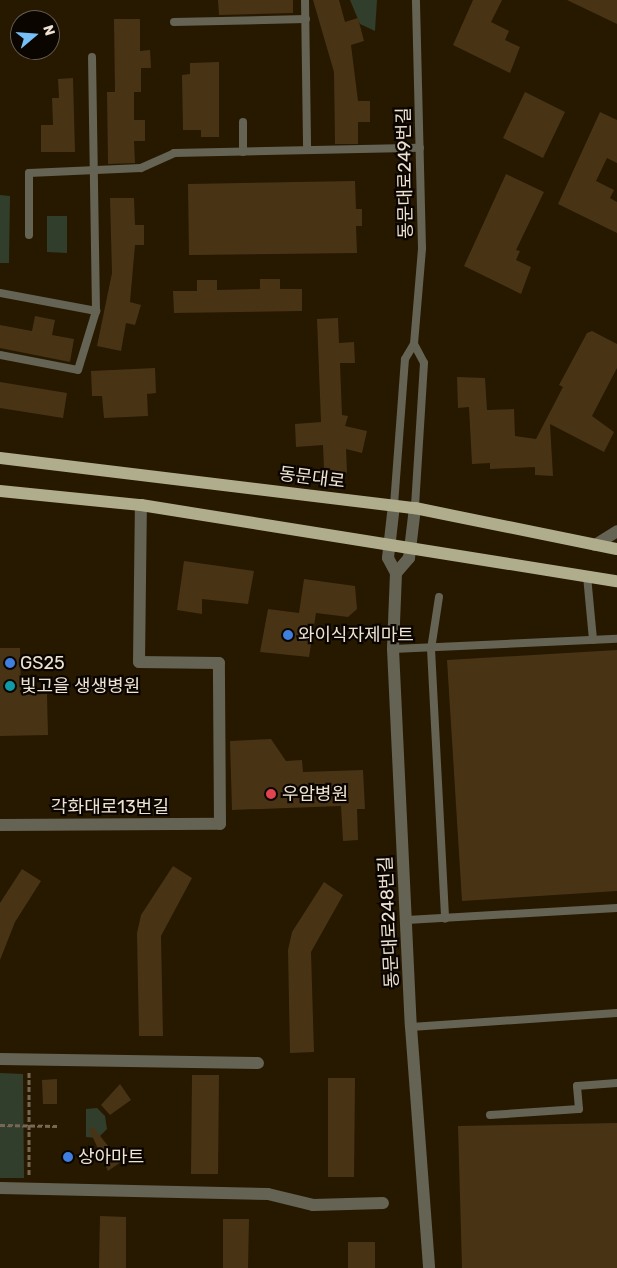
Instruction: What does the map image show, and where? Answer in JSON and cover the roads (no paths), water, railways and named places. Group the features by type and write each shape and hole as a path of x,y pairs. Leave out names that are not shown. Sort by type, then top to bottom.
{"main road":[{"name":"동문대로","path":"0,458 415,508 617,549"},
{"path":"0,491 141,505 410,546 617,581"}],"street":[{"name":"각화대로13번길","path":"0,825 220,824 219,663 139,662 141,505"},
{"name":"동문대로248번길","path":"394,505 388,558 396,573 394,649 411,1027 429,1268"},
{"path":"396,573 409,558 415,508"},
{"path":"595,545 617,531"},
{"path":"0,1059 258,1063"},
{"path":"0,1188 268,1194 313,1204 383,1203"}],"lane":[{"path":"305,0 307,150"},
{"name":"동문대로249번길","path":"394,505 405,359 414,344 422,248 416,0"},
{"path":"174,22 306,19"},
{"path":"0,355 78,370 96,311 92,57"},
{"path":"243,122 243,152"},
{"path":"29,235 29,173 141,168 174,153 420,148"},
{"path":"0,293 96,311"},
{"name":"동문대로249번길","path":"414,344 424,363 415,508"},
{"path":"587,576 594,640"},
{"path":"439,597 431,649 446,919"},
{"path":"394,649 431,649 617,639"},
{"path":"407,920 617,908"},
{"path":"411,1027 617,1013"},
{"path":"490,1115 579,1110 577,1086 617,1083"}],"place":[{"name":"와이식자제마트","path":"288,635"},
{"name":"GS25","path":"10,663"},
{"name":"빛고을 생생병원","path":"10,686"},
{"name":"우암병원","path":"271,794"},
{"name":"상아마트","path":"68,1157"}]}
